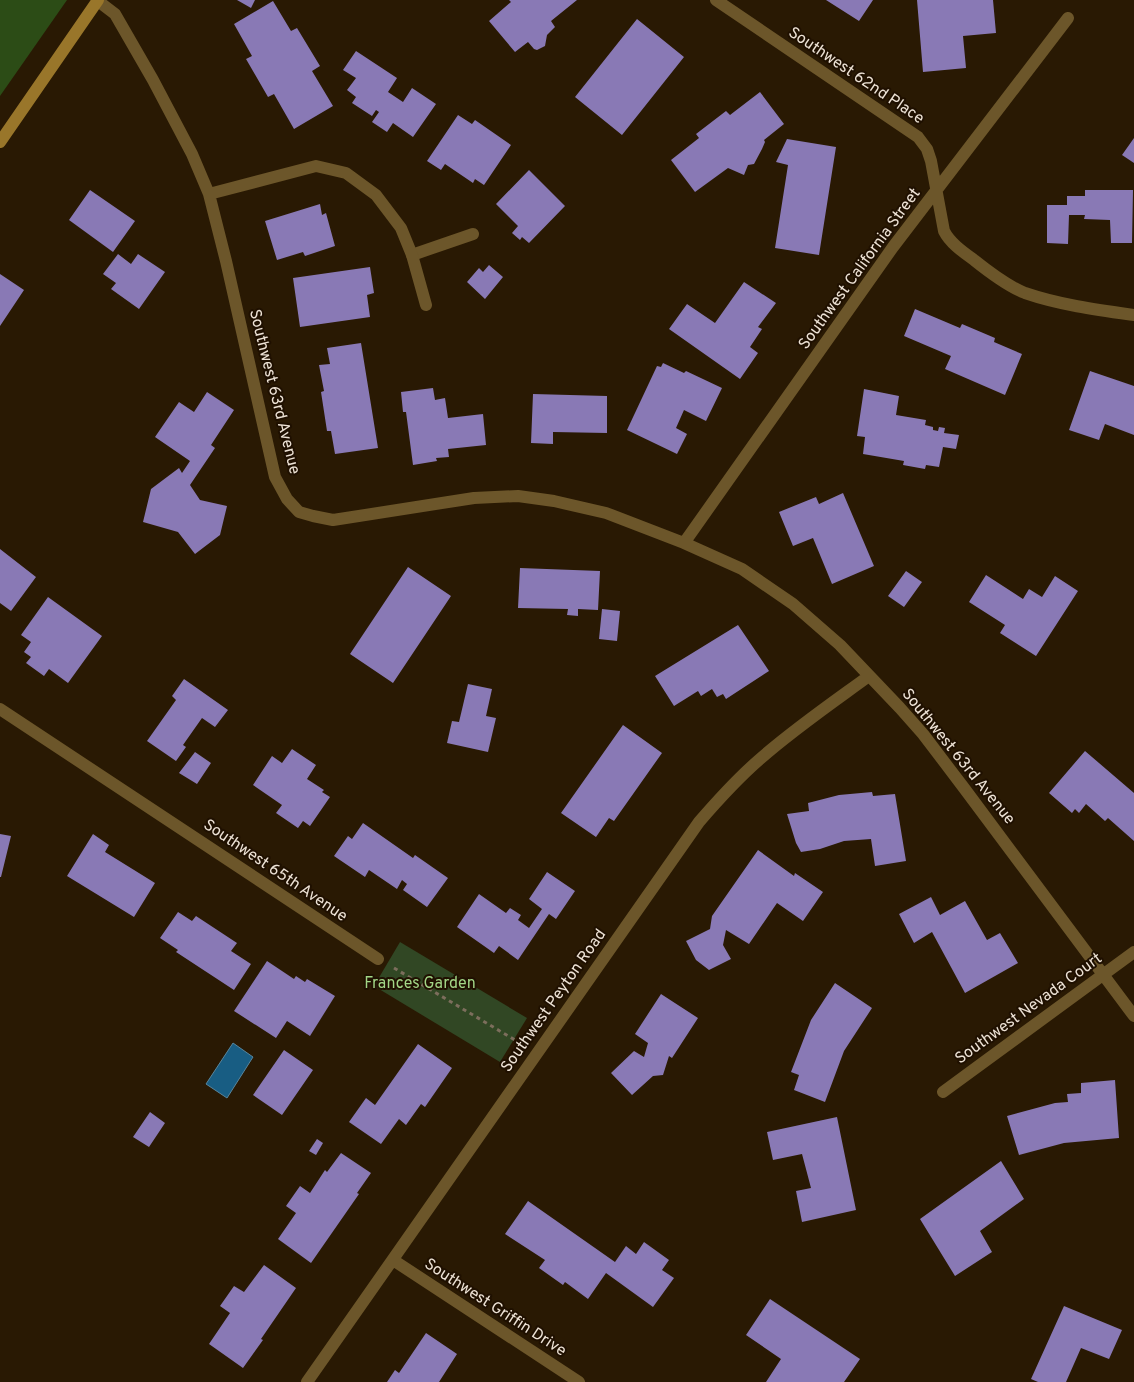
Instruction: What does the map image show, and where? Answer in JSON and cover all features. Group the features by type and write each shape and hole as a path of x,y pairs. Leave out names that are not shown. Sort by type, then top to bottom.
{"main road":[{"path":"0,142 98,0"}],"street":[{"name":"Southwest 63rd Avenue","path":"98,0 115,14 120,22 188,146 209,194 275,477 287,499 299,512 333,520 474,498 518,496 554,501 606,513 684,543 742,569 794,604 840,645 923,734 1134,1016"},
{"name":"Southwest 62nd Place","path":"716,0 918,137 931,161 944,231 948,238 987,271 1024,292 1084,308 1134,315"},
{"name":"Southwest California Street","path":"684,543 894,246 1068,18"},
{"path":"209,194 316,166 346,173 376,195 401,228 412,255 426,305"},
{"path":"412,255 474,234"},
{"name":"Southwest Peyton Road","path":"307,1382 699,822 728,789 785,737 869,676"},
{"name":"Southwest 65th Avenue","path":"0,708 378,959"},
{"name":"Southwest Nevada Court","path":"943,1092 1134,952"},
{"name":"Southwest Griffin Drive","path":"392,1260 579,1382"}],"path":[{"path":"378,959 537,1054"}],"green space":[{"path":"0,0 67,0 0,96"},
{"name":"Frances Garden","path":"400,942 527,1018 500,1062 374,986"}],"water":[{"path":"233,1043 253,1057 227,1098 206,1084"}],"building":[{"path":"237,0 255,0 251,8"},
{"path":"509,0 577,0 551,21 555,27 547,35 545,46 537,50 528,42 515,52 489,21 511,2"},
{"path":"826,0 873,0 859,21"},
{"path":"917,0 993,0 996,33 963,36 966,68 923,72"},
{"path":"273,1 291,31 297,28 320,66 312,71 333,106 294,129 274,94 268,97 246,59 252,56 234,24"},
{"path":"637,19 684,57 622,135 575,97"},
{"path":"356,51 397,78 388,92 403,102 412,88 436,104 413,137 393,123 387,132 372,122 379,112 376,110 372,116 352,103 356,97 347,90 356,78 343,70"},
{"path":"760,92 784,124 764,140 765,142 754,164 748,165 744,175 728,168 695,192 671,160 699,138 696,134 726,111 730,115"},
{"path":"458,115 472,124 475,120 511,145 484,185 475,179 473,183 445,164 441,170 427,161"},
{"path":"1134,138 1134,163 1122,155"},
{"path":"787,139 836,147 819,255 775,248 788,165 776,162"},
{"path":"529,170 565,206 529,243 522,237 520,240 512,233 518,226 496,204"},
{"path":"90,190 135,221 113,252 69,220"},
{"path":"1085,190 1133,190 1132,243 1111,243 1110,220 1084,219 1085,215 1069,215 1068,244 1047,243 1047,205 1067,205 1067,196 1085,196"},
{"path":"320,204 322,215 326,213 335,246 305,256 303,252 277,260 265,221"},
{"path":"118,254 131,264 138,254 165,272 139,309 111,289 116,283 103,274"},
{"path":"489,265 503,277 485,299 467,282 479,268 483,272"},
{"path":"370,267 374,293 367,295 370,317 300,327 293,278"},
{"path":"0,274 24,290 0,326"},
{"path":"744,282 776,303 758,327 762,329 750,347 758,353 740,379 669,329 687,304 715,323"},
{"path":"915,309 960,328 962,324 995,338 994,342 1022,354 1005,395 945,369 951,356 904,336"},
{"path":"361,343 378,448 335,454 331,431 327,431 321,392 324,391 319,365 330,364 327,348"},
{"path":"663,363 684,373 686,371 722,388 706,421 684,410 676,428 687,434 677,454 627,430 657,366 661,367"},
{"path":"1090,371 1134,386 1134,435 1105,424 1099,440 1069,430"},
{"path":"433,388 435,400 445,398 448,418 483,414 486,445 448,449 449,457 436,458 437,461 413,465 406,412 403,412 401,392"},
{"path":"864,389 899,396 896,415 926,420 925,425 933,427 933,430 938,431 939,427 945,428 944,433 959,435 956,449 943,447 939,467 926,465 925,469 903,465 904,461 863,454 865,437 857,436"},
{"path":"207,392 234,410 211,445 215,448 190,485 200,500 227,506 220,535 195,554 178,532 143,522 151,489 179,468 182,473 190,461 155,437 179,402 194,412"},
{"path":"533,394 607,396 607,433 553,432 553,444 531,443"},
{"path":"843,493 874,566 832,584 813,538 793,546 779,512 816,497 819,504"},
{"path":"0,549 36,577 11,611 0,603"},
{"path":"408,567 451,596 393,683 350,654"},
{"path":"520,568 600,571 598,610 578,609 578,616 567,615 568,609 518,608"},
{"path":"906,571 922,582 904,607 888,596"},
{"path":"986,575 1023,599 1029,589 1042,597 1055,576 1078,591 1036,656 1000,633 1005,625 969,602"},
{"path":"48,597 102,636 68,683 49,669 44,676 26,663 31,657 24,652 31,642 21,635"},
{"path":"602,609 620,611 617,641 599,639"},
{"path":"738,625 769,671 726,699 723,694 717,697 712,689 701,696 698,691 674,706 655,676"},
{"path":"184,679 228,710 215,727 202,718 183,745 186,747 176,761 147,741 176,700 172,696"},
{"path":"468,684 492,689 486,716 496,718 488,752 447,743 452,721 459,722"},
{"path":"623,725 662,753 614,821 609,818 596,837 561,813"},
{"path":"292,749 316,765 307,779 324,790 322,792 330,797 310,826 303,821 298,828 276,813 282,805 253,785 272,756 282,763"},
{"path":"1085,751 1134,793 1134,841 1108,818 1105,821 1086,804 1079,813 1075,809 1072,813 1049,793"},
{"path":"195,752 211,763 197,784 179,773"},
{"path":"872,792 873,796 895,794 906,861 875,866 871,839 844,841 820,849 801,852 796,843 787,814 809,811 808,803 839,795"},
{"path":"363,823 413,858 415,855 448,878 427,907 403,890 407,884 402,880 397,889 369,870 365,877 334,856 348,836 352,839"},
{"path":"0,834 11,836 1,877 0,877"},
{"path":"93,834 109,845 105,852 155,883 134,917 67,876"},
{"path":"758,850 794,876 795,873 823,892 803,921 777,903 749,944 726,930 723,945 731,959 709,970 696,960 686,941 710,929 712,916"},
{"path":"547,872 575,891 556,919 549,914 518,960 499,946 494,953 457,927 479,894 506,913 510,908 521,915 518,920 529,928 542,909 529,899"},
{"path":"931,897 940,915 965,901 987,940 1000,933 1018,963 965,993 932,932 914,943 899,914"},
{"path":"178,912 192,921 196,916 237,943 231,951 251,964 234,990 176,952 178,950 160,938"},
{"path":"267,961 294,979 296,976 305,982 307,979 335,996 310,1036 287,1021 276,1038 234,1011"},
{"path":"835,983 872,1008 844,1051 825,1102 794,1090 799,1075 791,1072 811,1020"},
{"path":"661,994 698,1018 672,1058 669,1056 663,1075 653,1076 632,1095 611,1073 634,1051 644,1057 648,1043 635,1034"},
{"path":"418,1044 452,1068 425,1107 421,1104 406,1125 399,1119 381,1144 349,1122 366,1098 375,1105"},
{"path":"284,1050 313,1070 282,1115 253,1095"},
{"path":"1115,1080 1119,1138 1064,1143 1019,1155 1007,1116 1055,1103 1068,1102 1067,1094 1081,1093 1081,1083"},
{"path":"150,1112 165,1123 149,1147 133,1137"},
{"path":"837,1117 856,1210 802,1222 796,1191 811,1188 802,1154 773,1160 767,1132"},
{"path":"317,1139 323,1143 316,1155 309,1151"},
{"path":"341,1153 371,1173 357,1193 359,1194 311,1263 278,1239 296,1213 286,1206 300,1186 310,1193 325,1170 327,1172"},
{"path":"1001,1161 1024,1199 980,1231 992,1252 955,1276 920,1219"},
{"path":"528,1201 615,1262 626,1246 636,1254 644,1242 669,1260 662,1270 674,1278 653,1307 606,1273 588,1299 565,1282 563,1285 539,1268 545,1260 505,1234"},
{"path":"264,1265 296,1288 243,1368 209,1344 230,1313 220,1306 234,1286 244,1292"},
{"path":"770,1299 860,1359 844,1382 766,1382 781,1359 746,1335"},
{"path":"1064,1306 1122,1330 1109,1359 1081,1348 1066,1382 1038,1382 1031,1379"},
{"path":"426,1333 457,1354 439,1382 387,1382 395,1370 399,1373"}]}
